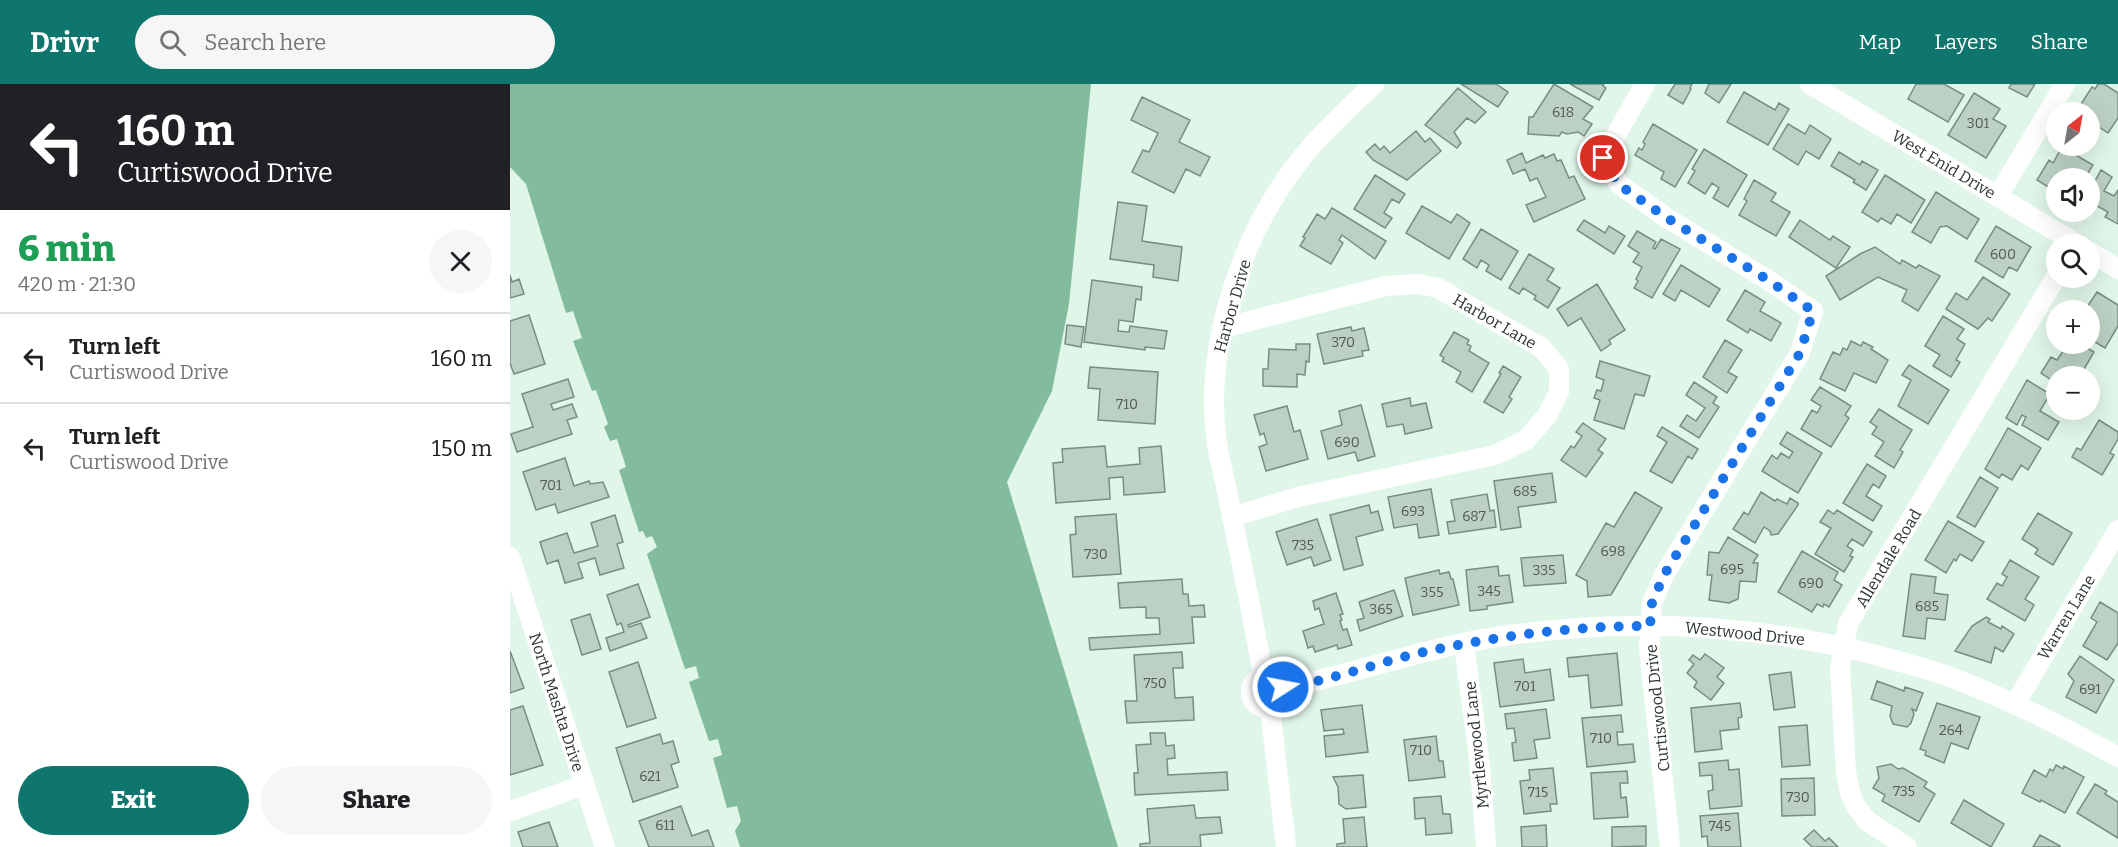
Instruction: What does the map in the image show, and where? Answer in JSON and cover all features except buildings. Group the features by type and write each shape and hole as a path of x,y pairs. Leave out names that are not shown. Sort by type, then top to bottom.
{"street":[{"name":"Harbor Drive","path":"1263,676 1217,443 1214,395 1217,358 1236,278 1251,241 1284,183 1302,157 1327,128 1374,84"},
{"name":"Curtiswood Drive","path":"1645,84 1603,158 1618,184 1813,311 1800,353 1664,575 1652,603 1649,647 1670,847"},
{"name":"West Enid Drive","path":"1809,84 2061,234"},
{"path":"1998,196 2065,84"},
{"path":"2100,258 2118,268"},
{"name":"Harbor Lane","path":"1223,328 1386,286 1418,284 1438,288 1542,348 1559,369 1559,392 1545,417 1526,440 1495,455 1298,497 1232,517"},
{"name":"Allendale Road","path":"1907,847 1867,820 1850,793 1846,771 1840,668 1848,624 2049,288"},
{"name":"Warren Lane","path":"2015,704 2118,530"},
{"name":"North Mashta Drive","path":"510,557 605,847"},
{"name":"Westwood Drive","path":"1283,687 1306,684 1409,656 1503,636 1609,626 1682,625 1741,629 1807,639 1923,668 2015,704 2118,757"},
{"name":"Myrtlewood Lane","path":"1464,644 1480,766 1486,847"},
{"path":"1263,676 1273,676 1283,687 1282,698 1278,704 1270,708 1258,706 1251,696 1252,684 1263,676"},
{"path":"1270,708 1286,847"},
{"path":"510,811 584,785"}],"shaded area":[{"path":"510,84 1091,84 1069,304 1052,391 1007,482 1118,847 740,847 735,831 741,821 737,806 727,808 713,758 722,755 718,739 709,741 689,682 699,678 696,666 685,669 647,554 657,547 652,536 646,538 643,531 639,532 619,470 626,467 617,439 610,441 604,427 608,424 596,390 592,391 573,341 582,338 573,311 566,313 526,184 510,167"}],"route":[{"path":"1283,687 1306,684 1409,656 1503,636 1609,626 1650,626 1652,603 1664,575 1800,353 1813,311 1618,184 1603,158"}]}
